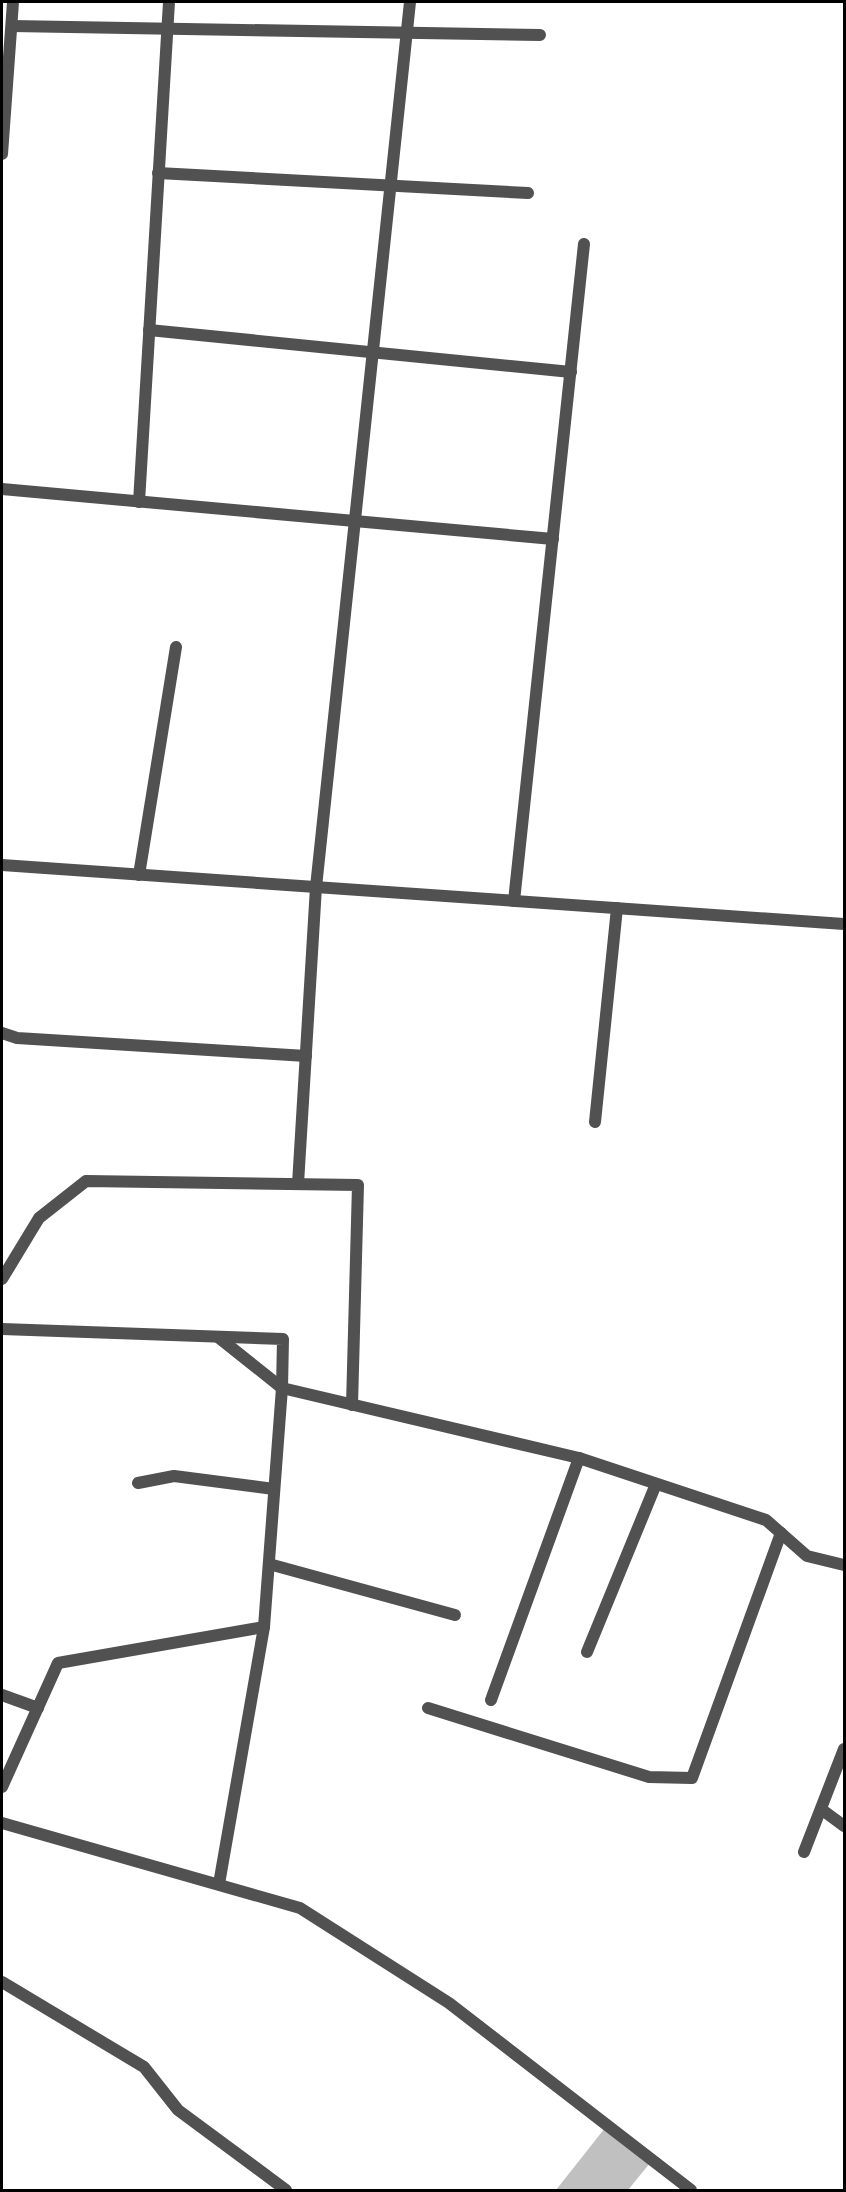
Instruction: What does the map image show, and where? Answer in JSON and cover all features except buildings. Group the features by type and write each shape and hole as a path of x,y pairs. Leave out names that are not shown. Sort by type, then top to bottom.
{"street":[{"path":"2,154 14,2"},
{"path":"139,501 169,2"},
{"path":"298,1184 316,887 410,2"},
{"path":"12,26 540,36"},
{"path":"158,173 528,193"},
{"path":"514,901 584,244"},
{"path":"148,330 571,372"},
{"path":"2,489 553,539"},
{"path":"140,874 176,647"},
{"path":"2,865 844,924"},
{"path":"595,1122 617,908"},
{"path":"2,1033 17,1038 306,1056"},
{"path":"2,1279 39,1218 86,1181 358,1185 352,1405"},
{"path":"2,1329 283,1339 282,1388 264,1628 219,1884"},
{"path":"218,1337 282,1388 579,1458 766,1520 807,1556 844,1565"},
{"path":"491,1700 579,1458"},
{"path":"138,1483 174,1476 274,1489"},
{"path":"586,1652 657,1484"},
{"path":"428,1708 649,1777 692,1778 781,1533"},
{"path":"269,1564 455,1615"},
{"path":"2,1787 58,1664 264,1628"},
{"path":"2,1695 38,1708"},
{"path":"804,1852 844,1749"},
{"path":"821,1809 844,1826"},
{"path":"2,1823 300,1908 449,2003 691,2190"},
{"path":"2,1982 144,2067 178,2110 286,2190"}]}
